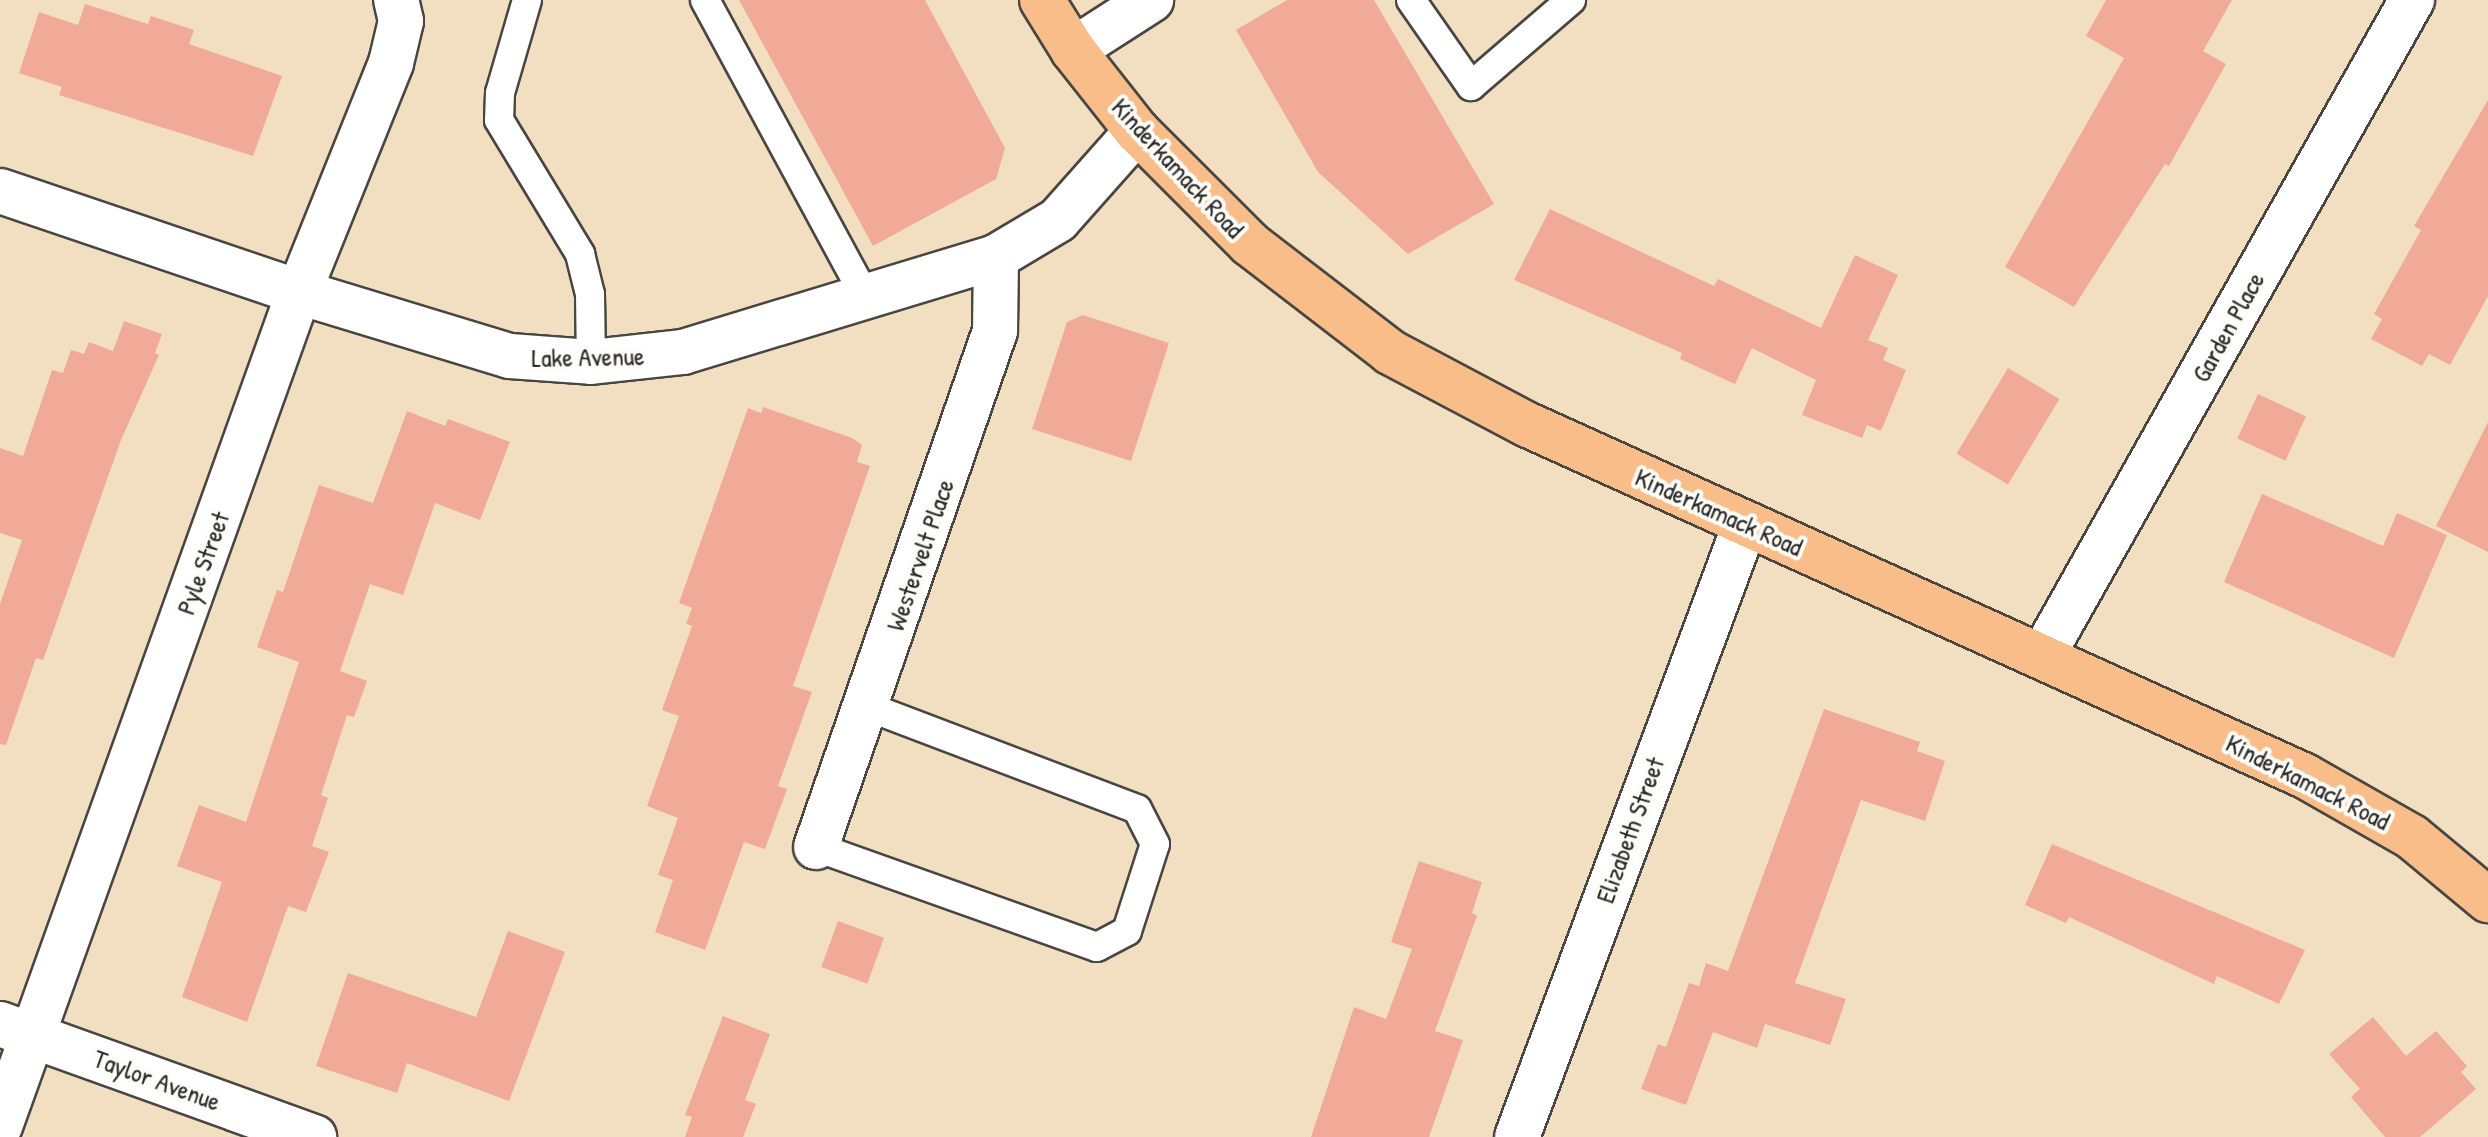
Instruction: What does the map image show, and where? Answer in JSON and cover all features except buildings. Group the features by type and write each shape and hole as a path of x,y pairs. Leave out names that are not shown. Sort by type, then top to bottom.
{"main road":[{"name":"Kinderkamack Road","path":"1042,0 1073,50 1137,131 1250,244 1390,352 1526,424 1745,525 2044,653 2305,776 2412,837 2488,900"}],"street":[{"name":"Pyle Street","path":"0,1126 17,1030 299,292 391,63 401,21 396,0"},
{"path":"1073,50 1151,0"},
{"name":"Garden Place","path":"2044,653 2412,0"},
{"name":"Lake Avenue","path":"0,191 299,292 510,356 591,362 683,352 867,300 996,257 1058,220 1137,131"},
{"name":"Westervelt Place","path":"816,847 995,331 996,257"},
{"name":"Elizabeth Street","path":"1517,1137 1745,525"},
{"name":"Taylor Avenue","path":"17,1030 314,1137"}],"lane":[{"path":"527,0 500,93 499,120 580,254 590,294 591,362"},
{"path":"705,0 867,300"},
{"path":"1411,0 1471,86 1571,0"},
{"path":"816,847 1097,947 1127,931 1155,844 1137,809 866,706"}]}
